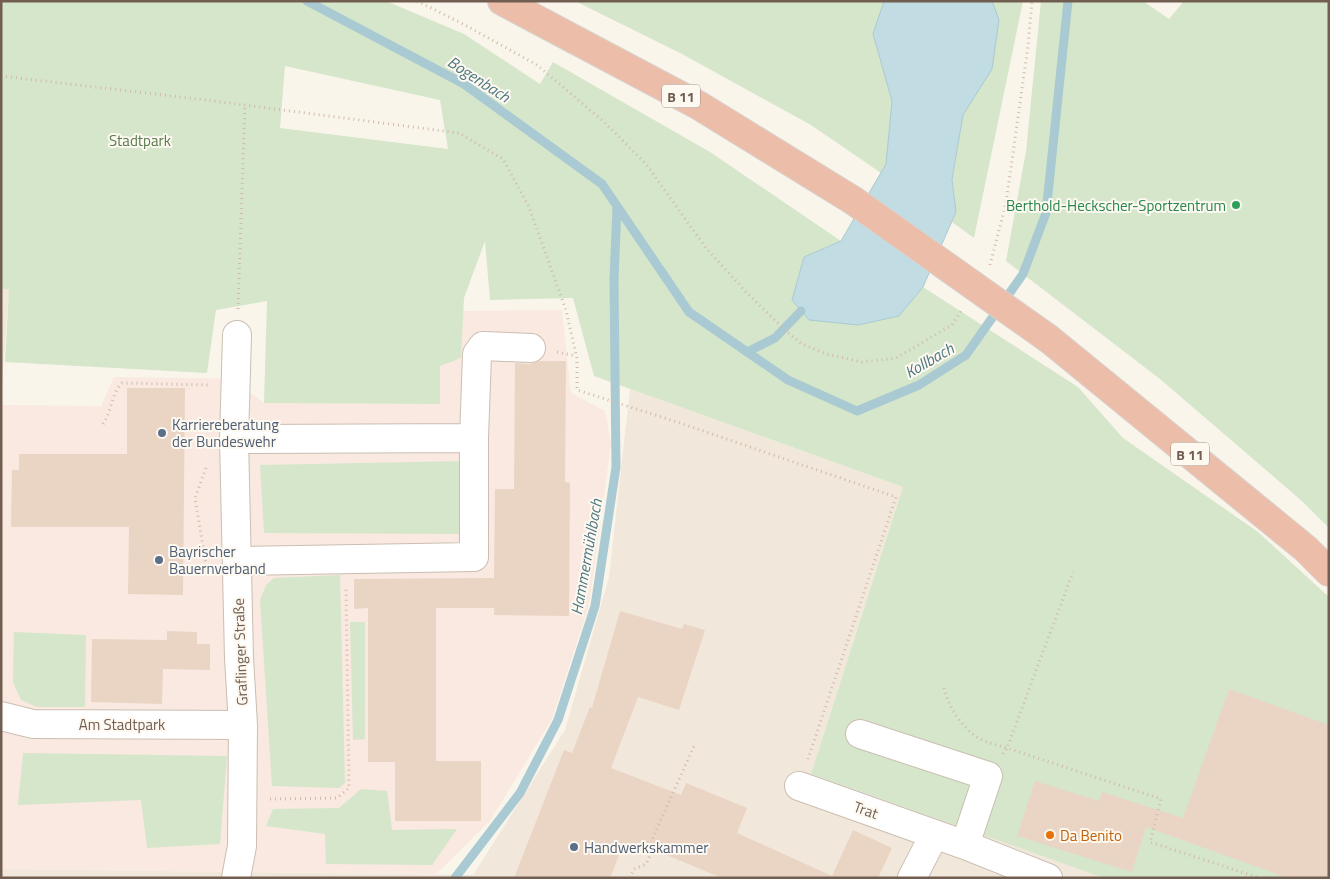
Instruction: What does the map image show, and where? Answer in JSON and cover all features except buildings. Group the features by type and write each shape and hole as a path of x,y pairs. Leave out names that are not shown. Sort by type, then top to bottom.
{"highway":[{"name":"B 11","path":"502,1 698,105 854,202 1049,340 1306,549 1329,572"}],"street":[{"name":"Graflinger Straße","path":"236,878 242,846 243,800 243,725 239,658 234,439 237,335"},
{"path":"238,561 474,557 474,438 477,354 483,346 532,348"},
{"path":"234,439 474,438"},
{"name":"Am Stadtpark","path":"1,716 33,724 243,725"},
{"path":"860,734 988,776 965,845"},
{"name":"Trat","path":"799,786 965,845 1048,878"},
{"path":"912,878 934,835"}],"path":[{"path":"417,1 537,65 603,121 646,164 706,248 746,292 802,344 826,354 862,362 896,358 952,325 963,308"},
{"path":"990,267 1006,203 1028,46 1032,1"},
{"path":"1,76 459,133 503,159 529,207 566,310 576,359 577,390 896,497 799,786"},
{"path":"237,335 245,105"},
{"path":"104,424 117,388 122,384 172,383 236,386"},
{"path":"195,498 206,467"},
{"path":"243,800 337,798 349,788 345,559"},
{"path":"988,776 1007,748 1073,572"},
{"path":"944,688 946,700 960,721 976,737 989,743 1161,799 1150,842 1259,878"},
{"path":"630,878 634,869 646,864 654,847 653,837 694,746"}],"shaded area":[{"path":"1,289 9,289 1,399"},
{"path":"562,310 571,393 605,411 611,444 589,605 552,719 490,821 436,874 1,869 1,405 101,406 114,377 245,379 251,393 264,403 440,404 440,365 461,358 463,311"},
{"path":"630,389 903,487 811,774 1099,876 1098,878 1,878 1,869 473,875 565,730 609,577"}],"green space":[{"name":"Stadtpark","path":"1,1 386,1 464,34 540,84 553,62 710,152 841,241 804,257 792,300 809,320 899,316 923,287 1078,387 1123,438 1258,532 1329,597 1329,878 1104,878 811,774 903,487 594,376 573,298 490,300 485,241 464,298 461,358 440,366 440,404 264,403 267,301 216,310 207,373 5,362 9,289 1,289","holes":["285,66 440,100 448,149 280,128"]},
{"path":"575,1 884,1 873,34 892,101 886,164 881,173 811,125 682,54"},
{"path":"992,1 1023,1 974,238 952,222 956,212 952,179 963,115 992,68 998,20"},
{"path":"1041,1 1143,1 1169,19 1184,1 1329,1 1329,528 1303,502 1160,379 1006,261 1026,151"},
{"path":"465,461 466,534 264,533 260,465"},
{"path":"340,575 345,783 339,788 272,786 260,600 266,585 274,578"},
{"path":"350,622 365,622 365,739 353,740"},
{"path":"14,632 86,635 85,707 37,707 21,700 13,682"},
{"path":"23,753 227,756 220,844 147,848 141,800 18,805"},
{"path":"361,789 387,791 392,830 457,829 432,865 326,864 325,834 266,826 273,809 339,808"}],"water":[{"path":"884,1 992,1 999,20 992,69 963,115 952,179 956,212 923,287 899,316 858,325 809,320 792,300 804,257 841,241 886,164 892,101 873,34"}],"waterway":[{"name":"Kollbach","path":"307,1 464,84 602,184 689,312 788,380 857,411 919,385 966,355 1023,274 1046,213 1068,1"},
{"name":"Hammermühlbach","path":"455,878 520,793 558,720 595,606 616,467 614,279 617,207"},
{"path":"747,352 775,338 801,311"}],"place":[{"name":"Berthold-Heckscher-Sportzentrum","path":"1236,205"},
{"name":"Karriereberatung der Bundeswehr","path":"162,433"},
{"name":"Bayrischer Bauernverband","path":"159,560"},
{"name":"Da Benito","path":"1050,835"},
{"name":"Handwerkskammer","path":"574,847"}],"water label":[{"name":"Bogenbach","path":"479,79"}]}
